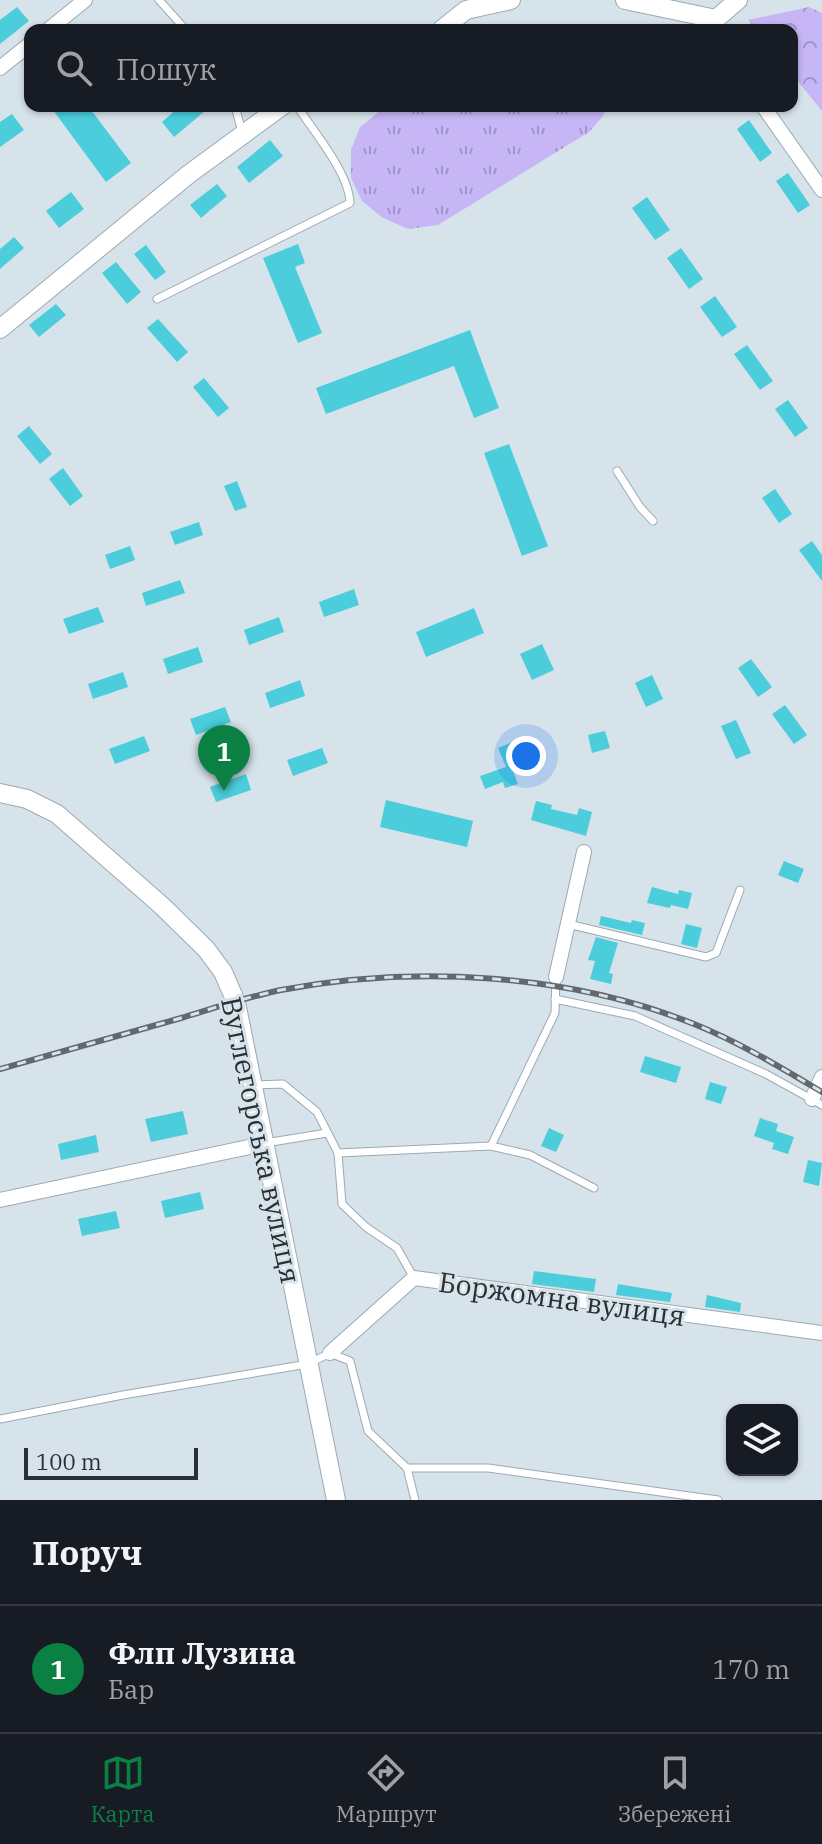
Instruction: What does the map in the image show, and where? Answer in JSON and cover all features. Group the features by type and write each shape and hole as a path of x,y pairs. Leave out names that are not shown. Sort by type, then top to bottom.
{"main road":[{"path":"448,24 466,10 511,0"},
{"path":"625,0 717,24 738,0"},
{"path":"0,329 189,174 274,112"},
{"name":"Вуглегорська вулиця","path":"0,793 27,799 57,814 161,905 206,949 223,972 236,1002 336,1500"}],"street":[{"path":"55,24 85,0"},
{"path":"0,68 24,49"},
{"path":"767,112 822,190"},
{"path":"556,977 584,852"},
{"path":"817,1102 822,1077"},
{"path":"0,1200 263,1144"},
{"name":"Боржомна вулиця","path":"330,1353 414,1278 822,1333"}],"lane":[{"path":"159,0 181,24"},
{"path":"237,112 243,135"},
{"path":"157,299 350,203 350,192 335,164 301,112"},
{"path":"617,471 653,521"},
{"path":"568,924 706,957 716,953 740,890"},
{"path":"491,1146 555,1013 556,977"},
{"path":"555,999 635,1016 766,1074 817,1102"},
{"path":"252,1085 283,1084 317,1112 338,1153 342,1204 366,1227 397,1248 414,1278"},
{"path":"263,1144 327,1133"},
{"path":"338,1153 491,1146 530,1155 594,1188"},
{"path":"0,1419 308,1364 330,1353 350,1361 368,1431 407,1468 415,1500"},
{"path":"407,1468 488,1468 718,1500"}],"green space":[{"path":"809,7 822,13 822,111 798,81 798,24 751,24 748,20"},
{"path":"379,112 604,112 589,132 438,225 408,229 383,218 362,201 351,178 351,150 360,127"}],"building":[{"path":"17,7 29,21 0,44 0,20"},
{"path":"54,112 93,112 131,163 106,182"},
{"path":"173,112 204,112 174,137 162,122"},
{"path":"12,114 24,130 0,147 0,122"},
{"path":"749,120 772,153 760,162 737,129"},
{"path":"270,140 283,156 249,183 237,167"},
{"path":"788,173 810,205 798,213 776,181"},
{"path":"217,184 227,196 201,218 190,205"},
{"path":"71,192 84,209 59,228 46,211"},
{"path":"647,197 670,230 655,240 632,208"},
{"path":"14,237 24,248 0,269 0,249"},
{"path":"298,244 305,263 295,267 322,333 298,343 263,258"},
{"path":"146,245 166,272 155,280 134,254"},
{"path":"681,248 703,279 689,289 667,258"},
{"path":"116,262 141,292 127,304 102,273"},
{"path":"715,296 737,327 722,337 700,307"},
{"path":"56,304 66,315 39,337 29,325"},
{"path":"158,319 188,352 177,362 147,328"},
{"path":"470,330 499,408 474,418 454,366 326,414 316,388"},
{"path":"747,345 773,381 760,390 734,354"},
{"path":"204,378 229,408 218,417 193,387"},
{"path":"788,400 808,428 795,437 775,409"},
{"path":"29,426 52,454 40,464 17,436"},
{"path":"509,444 548,546 522,556 484,453"},
{"path":"63,468 83,496 70,506 49,479"},
{"path":"237,481 247,507 235,511 224,486"},
{"path":"775,489 792,514 779,523 762,498"},
{"path":"199,522 203,535 175,545 170,532"},
{"path":"812,541 822,555 822,581 799,550"},
{"path":"130,546 135,560 110,569 105,555"},
{"path":"180,580 185,593 146,606 142,593"},
{"path":"354,589 359,605 324,617 319,602"},
{"path":"98,607 104,622 69,634 63,619"},
{"path":"474,608 484,633 426,657 416,632"},
{"path":"279,617 284,632 249,645 244,630"},
{"path":"542,644 554,670 532,680 520,654"},
{"path":"198,647 203,662 168,674 163,659"},
{"path":"751,659 772,687 758,697 738,668"},
{"path":"123,672 128,687 93,699 88,684"},
{"path":"652,675 663,699 646,707 635,683"},
{"path":"300,680 305,696 270,708 265,693"},
{"path":"785,705 807,735 794,744 772,714"},
{"path":"225,707 231,722 196,735 190,719"},
{"path":"736,720 751,753 736,759 721,726"},
{"path":"605,731 610,748 592,753 588,735"},
{"path":"144,736 150,751 115,764 109,749"},
{"path":"517,740 528,764 513,771 518,784 505,788 503,782 485,789 480,776 506,767 498,748"},
{"path":"322,748 328,763 293,776 287,760"},
{"path":"246,774 251,790 216,802 210,787"},
{"path":"386,800 473,821 467,847 380,827"},
{"path":"536,801 552,805 551,809 577,815 579,808 592,812 586,836 531,820"},
{"path":"784,861 804,869 798,883 778,875"},
{"path":"652,887 678,894 679,890 692,893 688,909 647,903"},
{"path":"601,916 645,923 642,935 599,925"},
{"path":"686,924 702,928 697,948 681,944"},
{"path":"596,937 618,943 609,973 613,974 611,984 590,979 595,961 588,960"},
{"path":"645,1056 681,1067 676,1083 640,1072"},
{"path":"710,1082 727,1087 721,1104 705,1099"},
{"path":"183,1111 188,1134 151,1142 145,1119"},
{"path":"760,1118 778,1124 776,1131 794,1137 788,1154 772,1149 774,1143 754,1136"},
{"path":"549,1128 564,1135 556,1152 541,1146"},
{"path":"96,1135 99,1152 61,1160 58,1144"},
{"path":"808,1160 822,1163 819,1186 803,1182"},
{"path":"200,1192 204,1209 165,1218 161,1201"},
{"path":"116,1211 120,1228 82,1236 78,1219"},
{"path":"534,1271 596,1279 594,1292 532,1284"},
{"path":"618,1284 672,1293 670,1302 616,1295"},
{"path":"707,1295 741,1303 740,1312 705,1307"}],"railway":[{"path":"0,1069 281,990 332,982 437,976 543,984 645,1007 727,1039 822,1092"}],"place":[{"name":"Флп Лузина","path":"224,791"}]}
